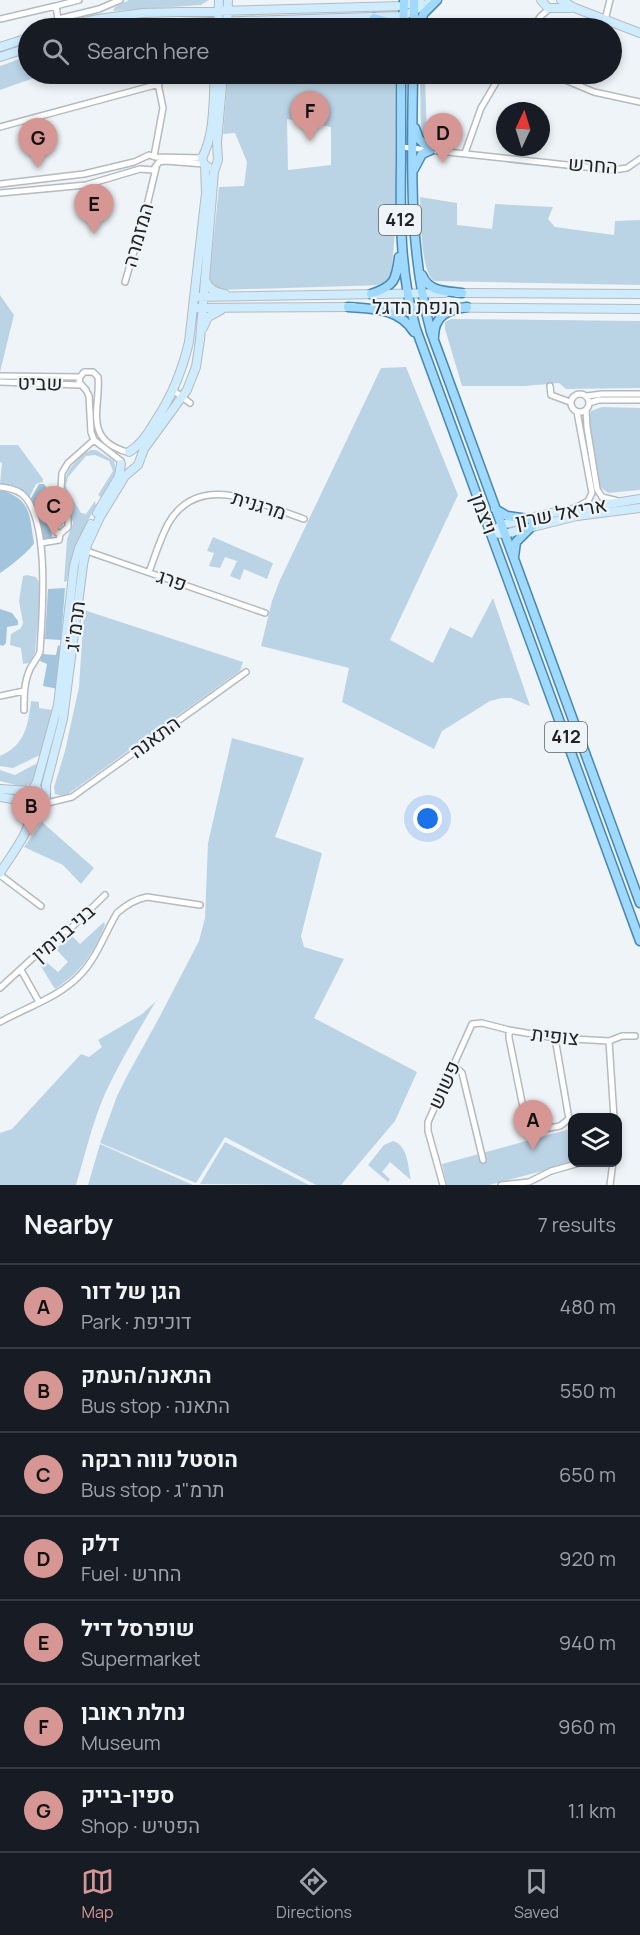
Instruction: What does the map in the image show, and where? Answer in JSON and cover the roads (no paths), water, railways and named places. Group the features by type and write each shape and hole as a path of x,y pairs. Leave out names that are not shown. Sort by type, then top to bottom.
{"main road":[{"path":"421,18 436,0"},
{"name":"ויצמן","path":"401,84 401,242 409,307 640,941"},
{"name":"ויצמן","path":"413,84 413,226 424,307 435,344 513,561 640,903"},
{"path":"412,172 420,157 431,150 417,136 413,120"},
{"path":"371,294 386,289 393,282 397,273 401,242"},
{"path":"417,261 422,278 430,287 462,293"},
{"path":"348,307 386,311 398,315 412,329 423,350"},
{"path":"435,344 435,327 438,319 449,311 467,307"},
{"path":"495,509 507,516 530,523 516,542 513,561"}],"street":[{"path":"0,19 79,0"},
{"path":"62,18 99,9 120,0"},
{"path":"196,11 214,0"},
{"path":"219,0 224,18"},
{"path":"223,10 229,0 236,6 249,10"},
{"path":"374,18 415,3 436,0"},
{"path":"606,18 610,0"},
{"path":"539,18 549,3 600,18"},
{"path":"56,6 58,18"},
{"path":"102,18 223,10 403,7"},
{"path":"622,26 640,33"},
{"path":"0,47 18,41"},
{"path":"0,57 18,51"},
{"path":"0,127 159,84 163,108 156,144 157,166"},
{"path":"139,459 134,453 106,441 98,429 98,377 93,372 87,371 80,377 80,385 86,390 90,403 91,432 94,440 128,470 133,469 138,465 146,445 182,397 196,367 201,335 202,308 198,297 206,194 204,160 210,140 214,84"},
{"path":"121,462 123,455 145,438 174,391 184,363 193,308 205,277 215,166 218,160 222,84"},
{"path":"465,153 480,108 495,84"},
{"path":"575,84 594,92 640,102"},
{"path":"156,144 160,153 168,157"},
{"name":"החרש","path":"401,147 613,170 629,167 640,159"},
{"path":"0,193 86,185 145,170 157,166 162,161 204,160 212,152 217,156"},
{"path":"0,184 78,175 147,155 204,160 209,167 215,166"},
{"path":"142,158 141,164 145,170"},
{"name":"המזמרה","path":"124,282 157,166"},
{"name":"המזמרה","path":"145,170 151,180 152,189"},
{"path":"205,277 208,286 213,291 248,296"},
{"name":"הנפת הדגל","path":"198,297 407,293 640,294"},
{"name":"הנפת הדגל","path":"193,308 640,309"},
{"path":"201,335 208,317 216,311 227,308"},
{"name":"שביט","path":"0,376 80,377"},
{"name":"שביט","path":"0,382 80,385"},
{"path":"86,390 97,386"},
{"path":"550,386 551,395 570,402 577,412 592,493 588,501 576,508"},
{"path":"174,391 190,403"},
{"path":"570,402 576,394 582,393 588,399 640,400"},
{"path":"588,399 602,394 640,394"},
{"path":"588,399 586,427 597,489 602,496 619,502"},
{"path":"577,412 586,410"},
{"path":"40,543 59,540 60,534 65,531 68,522 61,498 61,478 64,468 94,440"},
{"name":"תרמ\"ג","path":"30,803 28,795 40,770 58,705 71,585 82,549 119,476 121,462"},
{"name":"תרמ\"ג","path":"44,800 68,690 82,549 125,476 133,469"},
{"path":"0,487 18,492 27,500 33,513 40,543 44,587 40,652 27,676 24,710"},
{"name":"מרגנית","path":"149,572 172,518 184,506 200,498 216,494 238,495 304,519"},
{"path":"60,534 55,531 52,524 61,498"},
{"name":"אריאל שרון","path":"491,533 576,508 640,499"},
{"name":"אריאל שרון","path":"530,523 640,508"},
{"name":"פרג","path":"82,549 265,613"},
{"name":"התאנה","path":"44,800 63,800 72,797 246,672"},
{"path":"0,696 24,691"},
{"path":"0,789 32,790 39,788 44,800"},
{"path":"0,797 30,803 44,800"},
{"path":"41,906 0,874 44,800"},
{"path":"29,823 32,811 30,803"},
{"name":"בני בנימין","path":"0,988 105,895"},
{"path":"0,1022 63,988 81,974 117,913 122,909 147,897 200,905"},
{"name":"בני בנימין","path":"21,970 39,1002"},
{"name":"צופית","path":"474,1023 555,1038 609,1041 622,1036 635,1036"},
{"name":"פשוש","path":"443,1185 428,1131 428,1122 468,1030 474,1023"},
{"path":"509,1030 526,1122 531,1130 540,1131 560,1126 567,1122 569,1115 555,1038"},
{"path":"609,1041 614,1113"},
{"path":"453,1064 462,1073 483,1160"},
{"path":"501,1185 530,1184 551,1171 568,1166"},
{"path":"610,1185 612,1167"}],"place":[{"name":"נחלת ראובן","path":"310,141"},
{"name":"דלק","path":"443,163"},
{"name":"ספין-בייק","path":"38,168"},
{"name":"שופרסל דיל","path":"94,234"},
{"name":"הוסטל נווה רבקה","path":"54,536"},
{"name":"התאנה/העמק","path":"31,836"},
{"name":"הגן של דור","path":"533,1150"}]}
